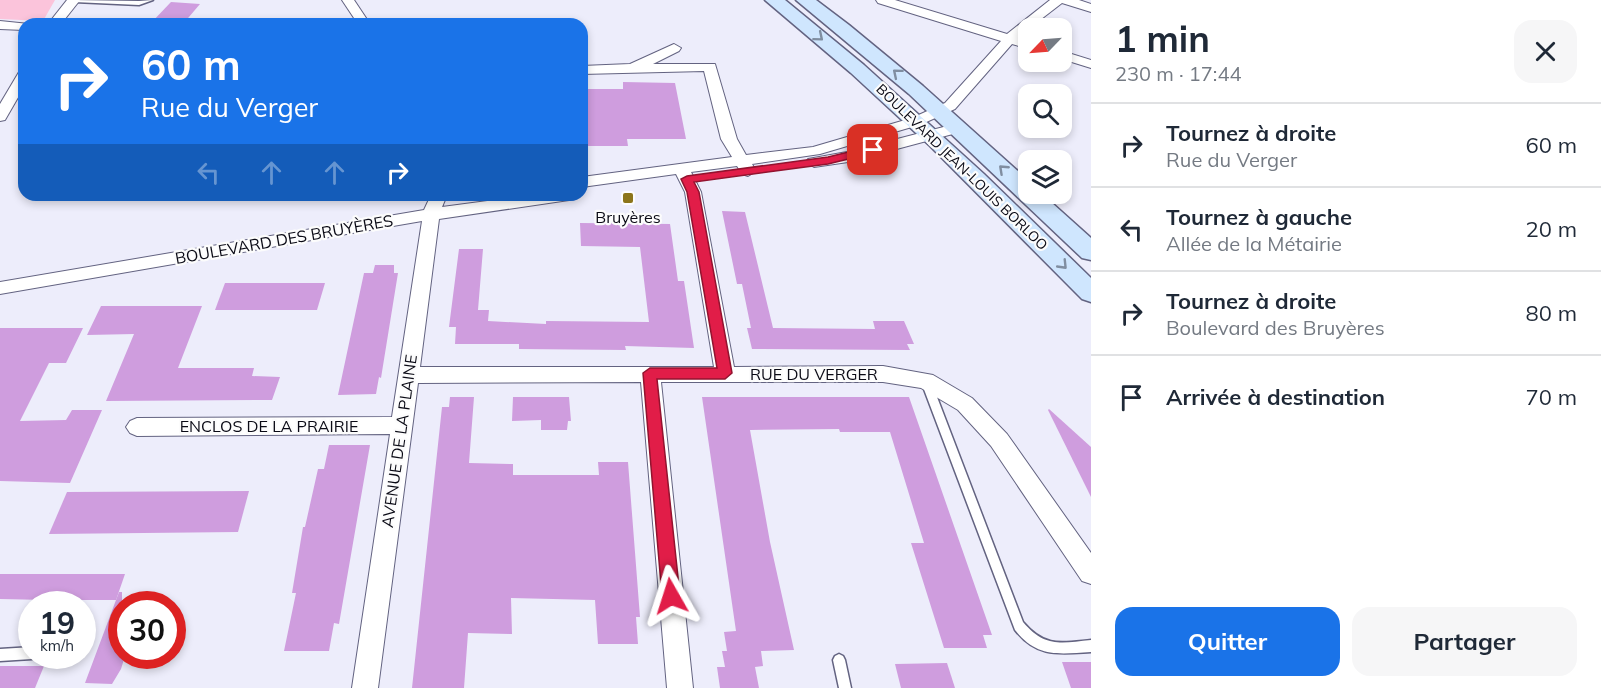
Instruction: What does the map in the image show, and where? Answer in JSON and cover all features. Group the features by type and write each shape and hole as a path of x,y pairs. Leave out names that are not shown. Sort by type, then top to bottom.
{"main road":[{"name":"BOULEVARD JEAN-LOUIS BORLOO","path":"774,0 924,127 1091,294"},
{"name":"BOULEVARD JEAN-LOUIS BORLOO","path":"805,0 871,51 941,111 1091,252"}],"street":[{"path":"59,18 74,0"},
{"path":"348,0 360,18"},
{"path":"882,0 1018,42"},
{"path":"924,127 957,99 1010,39 1058,0"},
{"path":"1066,0 1091,8"},
{"path":"0,25 18,26"},
{"path":"633,68 674,48"},
{"path":"1072,58 1091,64"},
{"path":"588,70 710,67 726,130 745,166"},
{"path":"0,117 17,100"},
{"path":"588,182 839,159 924,127 959,128"},
{"path":"588,192 684,174"},
{"path":"684,174 693,192 725,373"},
{"name":"BOULEVARD DES BRUYÈRES","path":"0,276 436,203 469,201"},
{"name":"BOULEVARD DES BRUYÈRES","path":"0,288 436,203"},
{"name":"AVENUE DE LA PLAINE","path":"365,688 408,375 436,203"},
{"path":"650,373 680,688"},
{"name":"RUE DU VERGER","path":"408,375 883,374 926,381 965,404 989,428 1091,573"},
{"name":"ENCLOS DE LA PRAIRIE","path":"137,427 402,425"}],"lane":[{"path":"74,0 139,3 150,0"},
{"path":"926,381 1019,626 1034,643 1043,647 1091,646"},
{"path":"0,655 18,654"},
{"path":"839,660 845,688"}],"shaded area":[{"path":"0,0 55,0 45,18 0,19"}],"building":[{"path":"171,2 200,4 188,18 156,18"},
{"path":"623,82 675,83 686,139 627,139 628,146 588,146 588,89 623,89"},
{"path":"722,211 745,212 773,328 875,329 873,321 904,321 914,344 907,344 910,350 752,349 747,328 751,328 742,284 737,284"},
{"path":"580,223 670,224 678,281 684,281 694,348 625,346 626,350 519,349 519,344 455,344 456,327 449,327 459,249 483,249 478,310 489,310 488,321 546,324 546,321 649,322 640,247 581,246"},
{"path":"375,265 394,265 394,273 398,273 381,378 379,377 376,394 338,395 364,273 373,273"},
{"path":"225,283 325,283 317,310 215,310"},
{"path":"101,306 202,306 178,368 254,368 252,376 280,377 272,400 106,401 134,334 87,335"},
{"path":"0,328 83,328 66,363 49,363 20,421 66,420 72,410 102,410 70,483 0,481"},
{"path":"450,397 474,397 469,463 513,464 513,475 599,475 598,462 628,462 640,617 636,617 638,644 598,644 595,600 511,598 512,634 468,633 464,688 412,688 442,407 449,407"},
{"path":"513,397 569,397 571,421 568,421 567,430 541,430 541,420 512,421"},
{"path":"702,397 909,397 992,635 983,635 987,648 944,648 911,543 924,543 890,432 840,432 839,429 750,430 770,542 794,650 761,651 763,666 755,667 759,688 720,688 717,667 725,667 722,651 727,651 724,632 736,631"},
{"path":"1048,410 1091,447 1091,497"},
{"path":"329,445 370,445 339,624 334,623 329,651 284,651 296,593 292,593 303,527 305,527 318,469 324,469"},
{"path":"249,491 238,532 49,534 67,492"},
{"path":"0,574 125,574 119,591 108,591 108,600 96,600 96,591 18,591 18,599 0,599"},
{"path":"108,621 108,669 121,669 112,684 85,683 90,669 96,669 96,654"},
{"path":"1062,662 1091,662 1091,688 1071,688"},
{"path":"947,663 955,688 901,688 895,664"},
{"path":"0,666 43,669 35,688 0,688"}],"place":[{"name":"Bruyères","path":"628,198"}],"route":[{"path":"671,596 650,373 725,373 693,192 687,179 848,157 873,150"}]}
